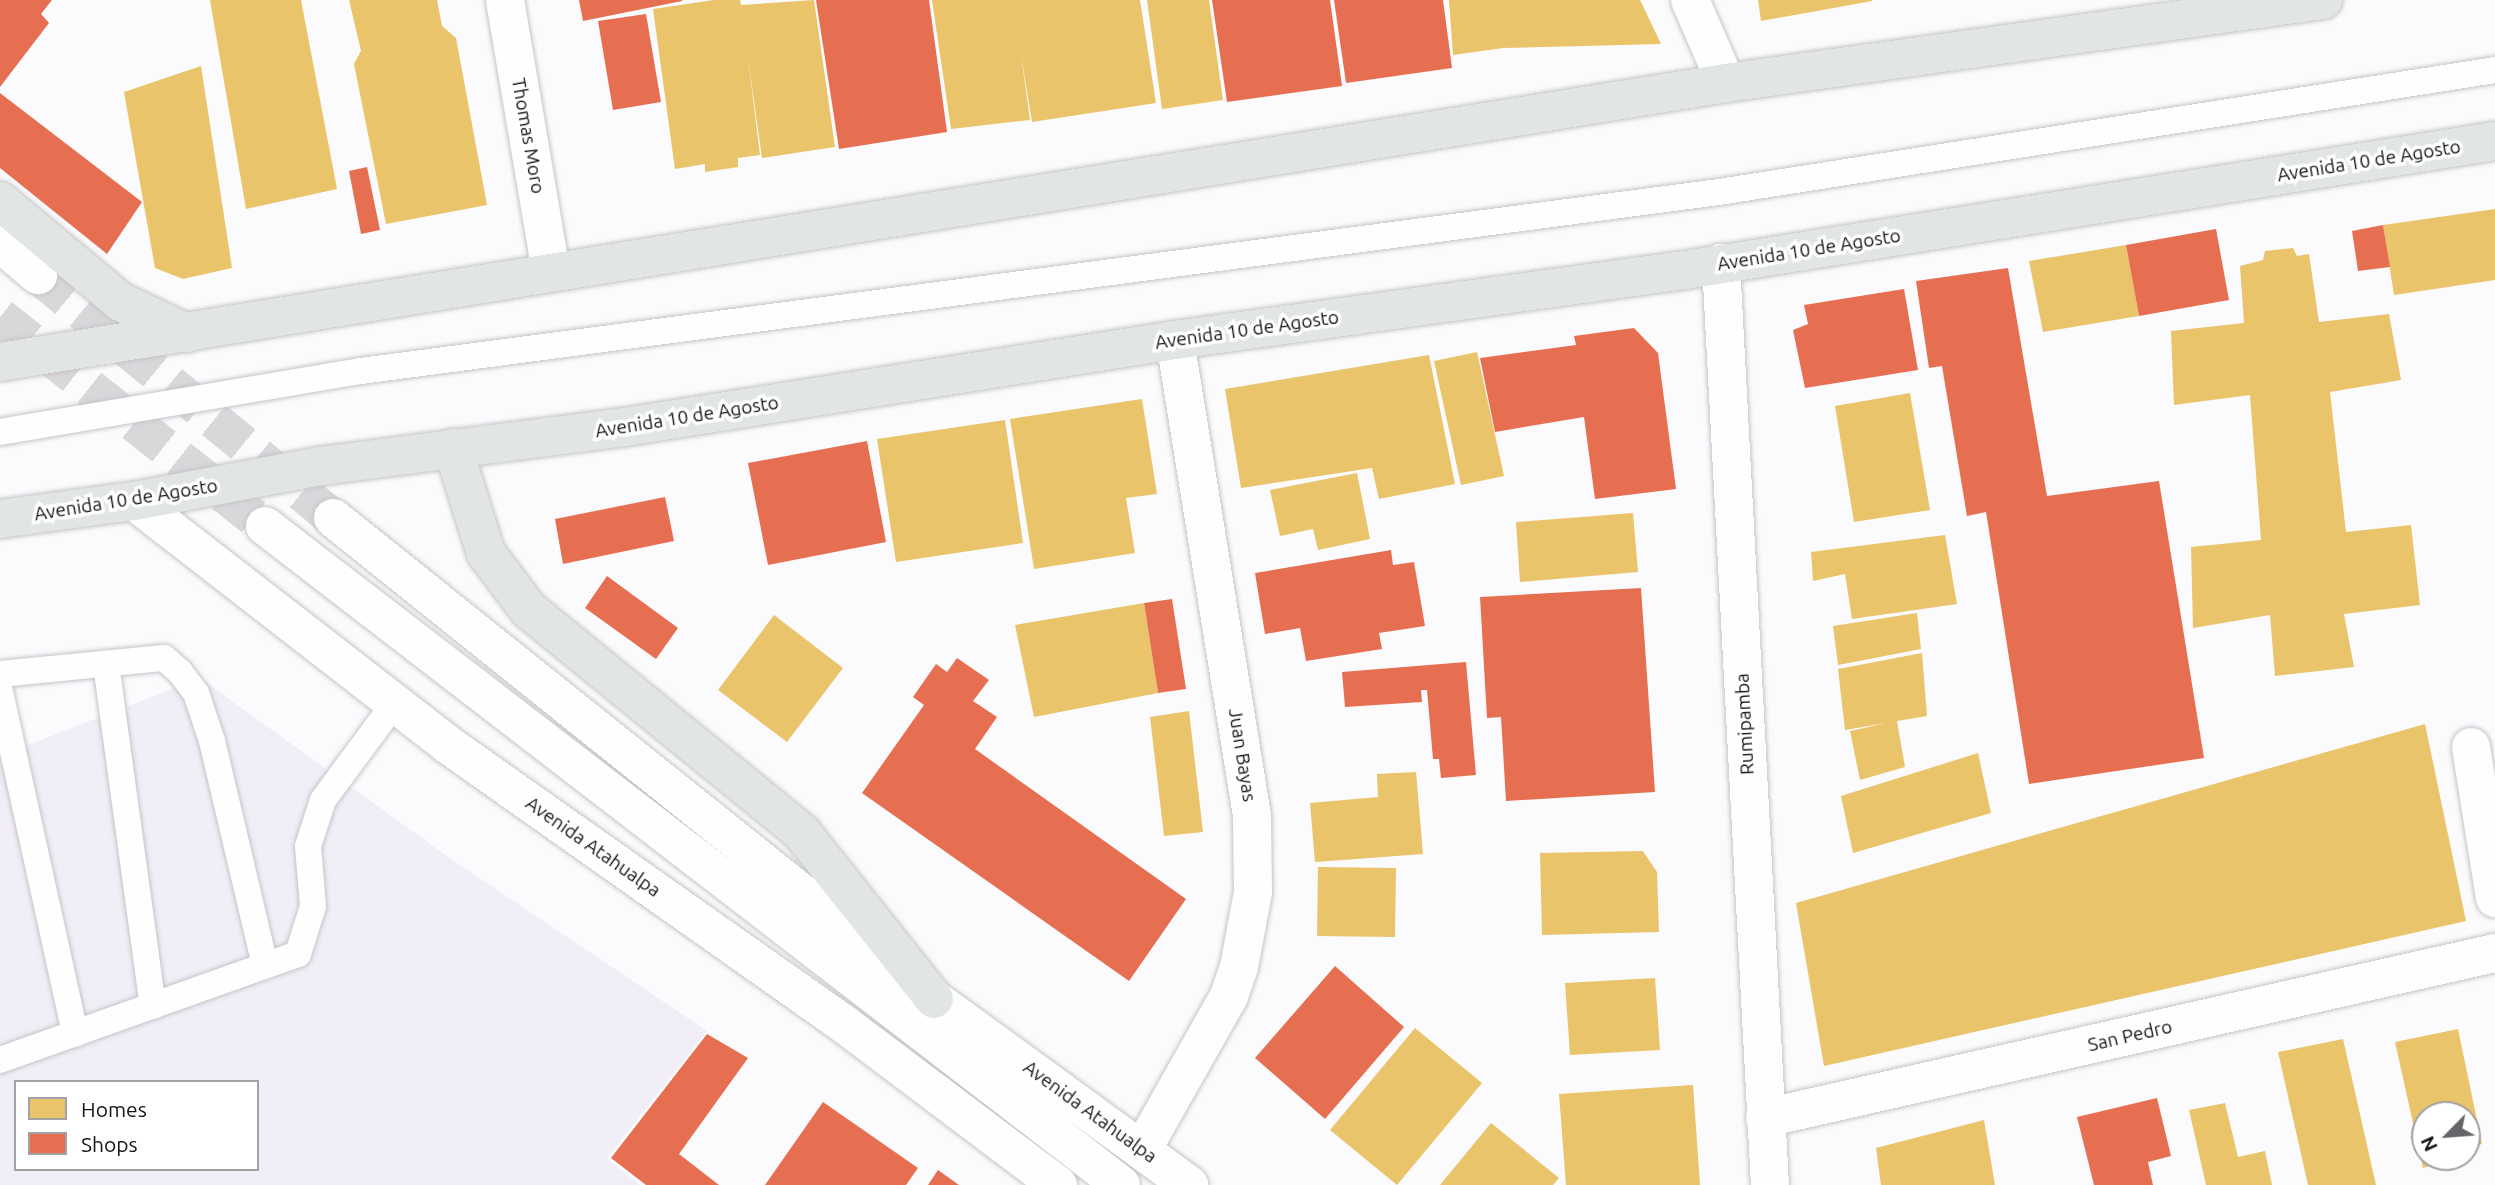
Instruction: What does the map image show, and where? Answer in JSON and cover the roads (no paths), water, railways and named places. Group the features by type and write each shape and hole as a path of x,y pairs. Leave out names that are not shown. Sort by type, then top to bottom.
{"main road":[{"name":"Thomas Moro","path":"505,0 551,272"},
{"path":"1690,0 1727,83"},
{"path":"0,362 1727,83 2323,0"},
{"name":"Avenida 10 de Agosto","path":"0,519 134,501 321,466 625,427 1175,340 1721,263 2495,141"},
{"path":"0,201 121,302 187,333"},
{"path":"0,243 38,275"},
{"name":"Rumipamba","path":"1721,263 1770,1185"},
{"name":"Juan Bayas","path":"1142,1150 1229,996 1239,967 1253,892 1252,816 1175,340"},
{"path":"453,448 486,553 529,610 802,833 934,999"},
{"name":"Avenida Atahualpa","path":"134,501 394,704 844,1024 1058,1185"},
{"name":"Avenida Atahualpa","path":"332,518 934,999 1189,1185"},
{"name":"Avenida Atahualpa","path":"265,526 1121,1185"},
{"path":"2471,747 2495,898"},
{"name":"San Pedro","path":"1765,1118 2495,953"}],"lane":[{"path":"0,432 361,371 1719,192 2495,70"},
{"path":"0,674 164,658 196,693 212,741 265,965"},
{"path":"106,664 153,1006"},
{"path":"0,692 75,1034"},
{"path":"0,1060 298,954 313,906 308,846 323,800 394,704"}],"tunnel":[{"path":"38,275 333,518"},
{"path":"0,317 265,526"}]}
